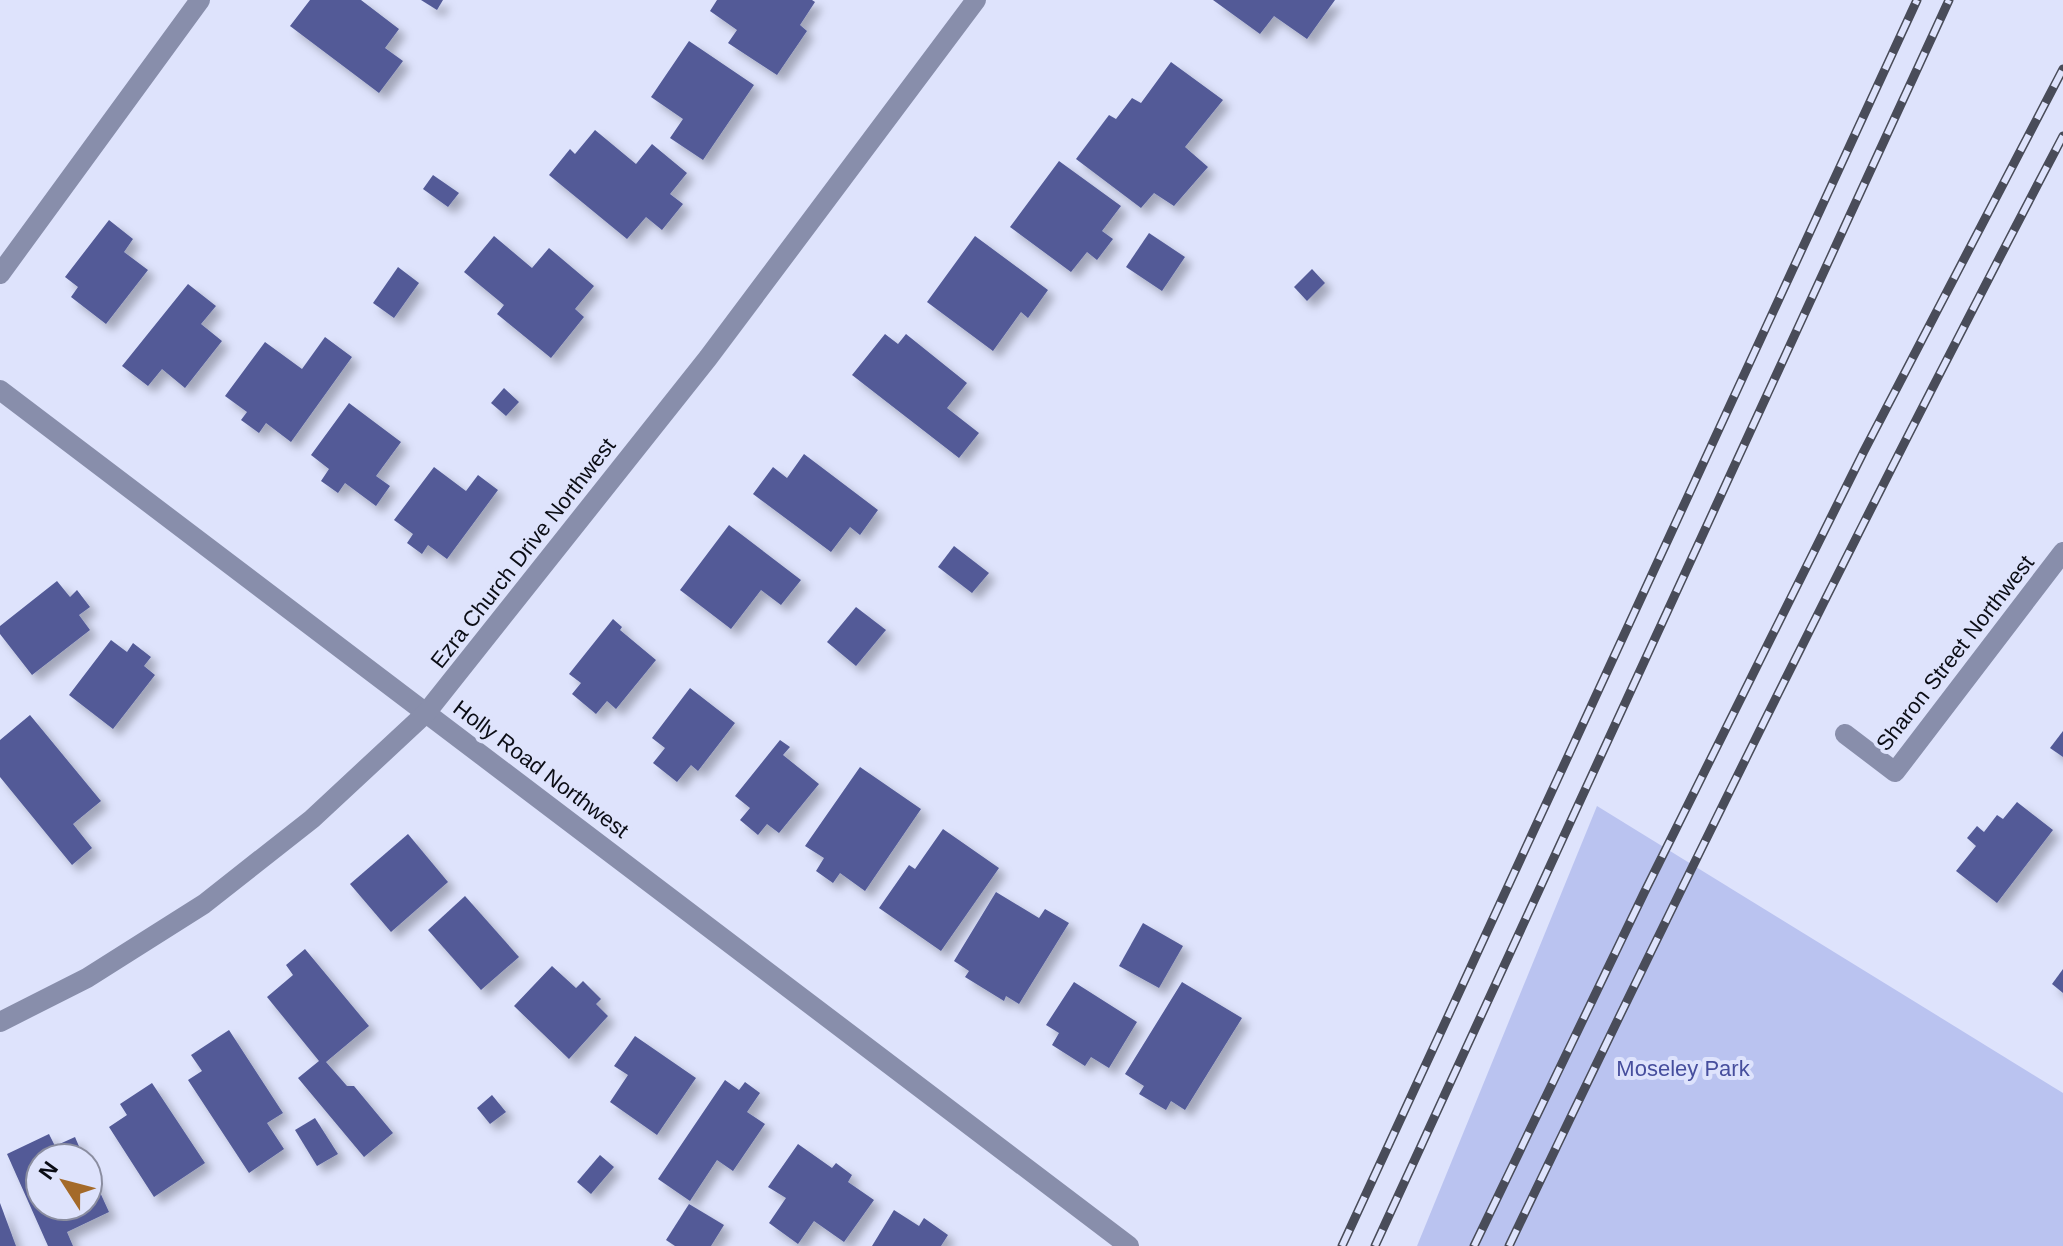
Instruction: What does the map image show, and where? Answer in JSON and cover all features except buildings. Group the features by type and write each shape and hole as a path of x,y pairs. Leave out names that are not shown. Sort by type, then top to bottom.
{"street":[{"path":"0,274 200,0"},
{"name":"Ezra Church Drive Northwest","path":"0,1022 87,978 204,904 312,819 426,713 708,358 976,0"},
{"name":"Holly Road Northwest","path":"0,390 1129,1246"},
{"name":"Sharon Street Northwest","path":"1845,734 1895,772 2063,552"}],"green space":[{"name":"Moseley Park","path":"1597,806 2063,1093 2063,1246 1417,1246"}],"railway":[{"path":"1342,1246 1917,0"},
{"path":"1375,1246 1949,0"},
{"path":"1474,1246 1644,893 1864,451 2063,69"},
{"path":"1509,1246 1781,688 2063,136"}]}
